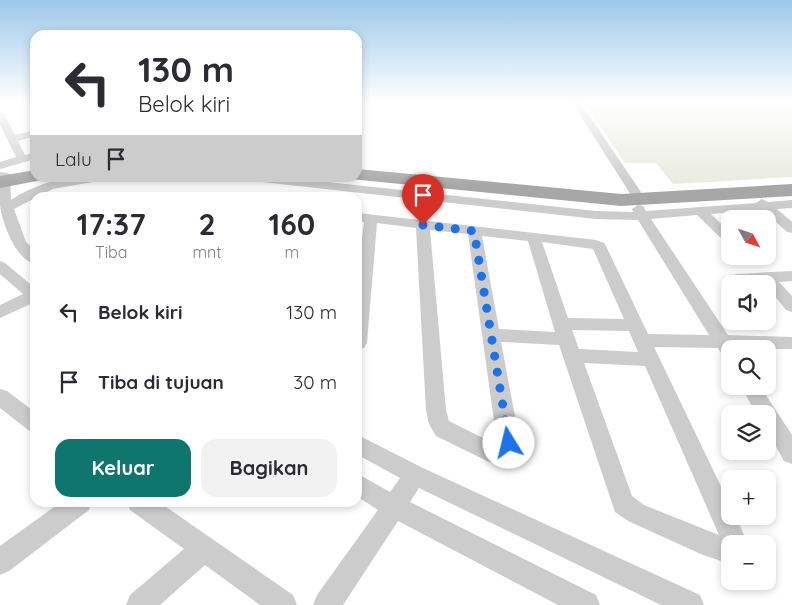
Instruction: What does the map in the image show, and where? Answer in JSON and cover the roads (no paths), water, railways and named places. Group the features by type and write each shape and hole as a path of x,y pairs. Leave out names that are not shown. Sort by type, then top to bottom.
{"main road":[{"path":"1,176 28,164"},
{"path":"362,168 389,174 596,199 625,188 792,182"},
{"path":"362,175 389,174"},
{"path":"1,176 30,176"},
{"path":"625,188 749,193 792,190"}],"street":[{"path":"7,130 28,164"},
{"path":"586,130 625,188 721,340"},
{"path":"592,130 625,188"},
{"path":"12,139 30,134"},
{"path":"1,176 3,196 19,243 30,255"},
{"path":"8,207 30,192 59,182"},
{"path":"331,182 596,214 643,216 792,204"},
{"path":"749,193 792,229"},
{"path":"700,211 721,231"},
{"path":"362,260 364,218 591,243 599,246 732,535"},
{"path":"423,225 436,410 439,424 444,430 489,452 503,452 509,443 474,231"},
{"path":"534,238 623,504 636,513 721,548"},
{"path":"0,266 30,291"},
{"path":"776,277 792,276"},
{"path":"776,288 792,306"},
{"path":"0,312 30,297"},
{"path":"491,335 567,340 642,341 721,348"},
{"path":"567,340 642,341"},
{"path":"776,344 792,343"},
{"path":"0,397 30,420"},
{"path":"776,428 792,454"},
{"path":"362,446 414,475 690,605"},
{"path":"327,605 414,475"},
{"path":"362,487 393,506 586,605"},
{"path":"0,562 74,507"},
{"path":"145,507 283,605"},
{"path":"140,605 203,549"}]}
